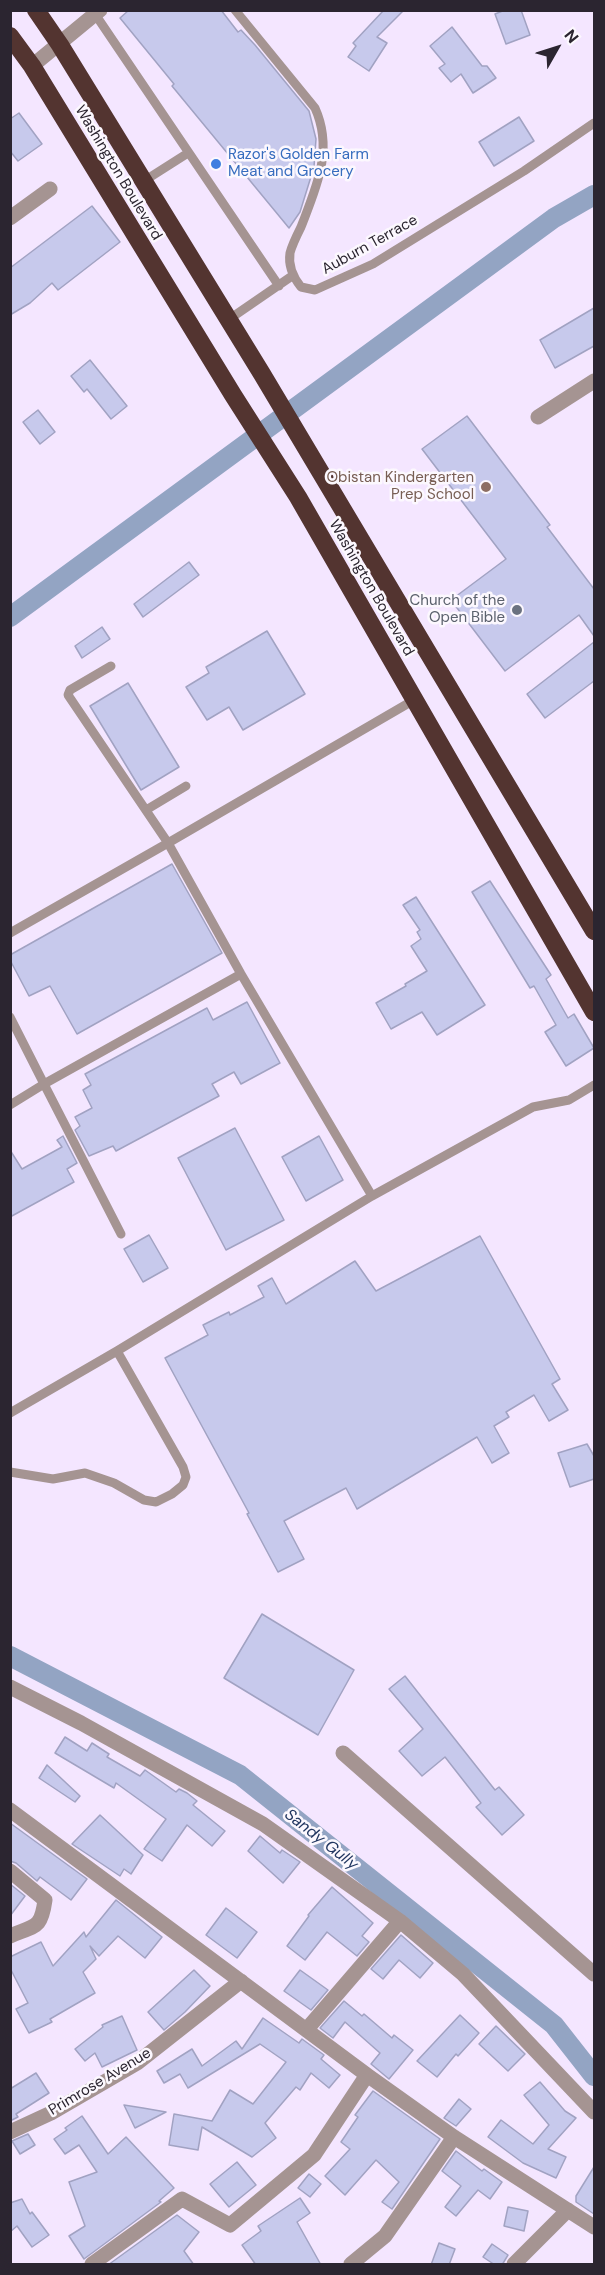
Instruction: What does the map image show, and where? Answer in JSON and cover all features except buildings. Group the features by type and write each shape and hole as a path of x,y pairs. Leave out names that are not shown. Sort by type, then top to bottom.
{"highway":[{"name":"Washington Boulevard","path":"36,10 60,45 262,374 594,931"},
{"name":"Washington Boulevard","path":"10,36 32,66 298,497 594,1012"}],"street":[{"path":"32,66 98,12"},
{"path":"10,218 50,189"},
{"path":"538,417 594,381"},
{"path":"10,1687 81,1723 263,1824 400,1921 463,1974 594,2112"},
{"path":"343,1754 594,1974"},
{"path":"10,1810 367,2075 454,2137 594,2227"},
{"path":"10,1871 45,1900 43,1918 39,1924 10,1935"},
{"path":"308,2029 400,1921"},
{"name":"Primrose Avenue","path":"10,2132 51,2113 137,2063 241,1981"},
{"path":"92,2265 182,2199 230,2225 314,2155 367,2075"},
{"path":"351,2265 385,2236 454,2137"},
{"path":"514,2265 568,2210"}],"lane":[{"path":"228,320 292,276 290,253 319,181 324,149 323,125 315,108 235,10"},
{"path":"98,12 188,153 279,286"},
{"name":"Auburn Terrace","path":"292,276 301,287 315,291 373,264 524,171 594,123"},
{"path":"144,181 188,153"},
{"path":"111,666 70,690 68,695 168,843 241,974 372,1196"},
{"path":"10,933 414,700"},
{"path":"146,810 186,786"},
{"path":"10,1105 241,974"},
{"path":"10,1017 121,1234"},
{"path":"10,1413 117,1351 372,1196 533,1107 569,1100 594,1085"},
{"path":"10,1472 53,1479 86,1473 114,1483 144,1500 156,1502 183,1485 186,1477 183,1467 117,1351"}],"waterway":[{"path":"10,617 554,218 594,195"},
{"name":"Sandy Gully","path":"10,1656 240,1775 554,2025 594,2076"}],"place":[{"name":"Razor's Golden Farm Meat and Grocery","path":"216,164"},
{"name":"Obistan Kindergarten Prep School","path":"486,487"},
{"name":"Church of the Open Bible","path":"517,610"}]}
